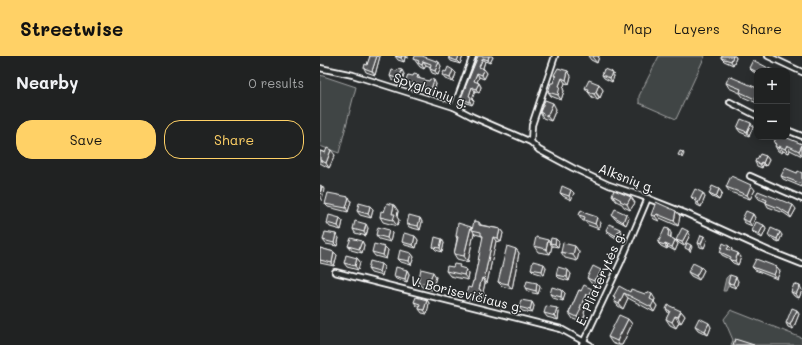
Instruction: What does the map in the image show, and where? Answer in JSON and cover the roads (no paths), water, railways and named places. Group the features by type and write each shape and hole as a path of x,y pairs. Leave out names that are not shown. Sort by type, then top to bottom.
{"street":[{"path":"454,107 473,56"},
{"path":"531,142 532,125 555,56"},
{"path":"768,56 802,72"},
{"name":"Spyglainių g.","path":"320,68 354,76 454,107 473,117 531,142"},
{"path":"730,102 754,114"},
{"path":"790,131 802,136"},
{"name":"Alksnių g.","path":"531,142 538,150 573,168 609,184 685,213 769,251 802,264"},
{"path":"750,176 802,199"},
{"name":"E. Pliaterytės g.","path":"583,343 648,198"},
{"name":"V. Borisevičiaus g.","path":"335,272 561,329 583,343 590,345"}]}
